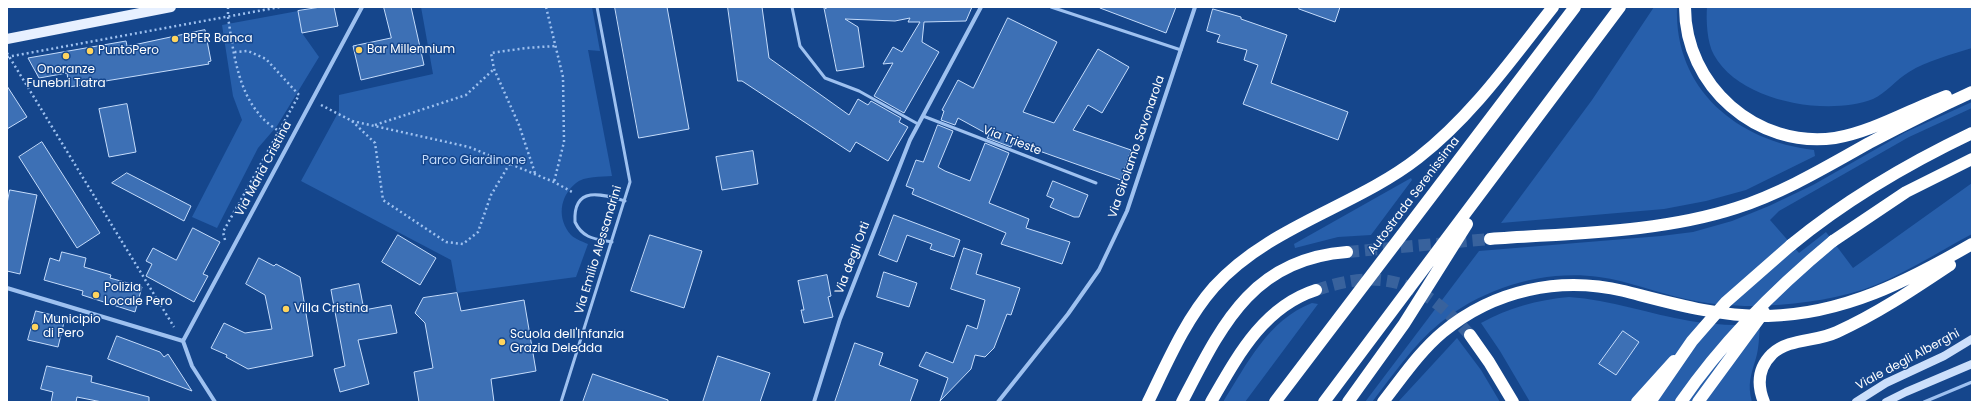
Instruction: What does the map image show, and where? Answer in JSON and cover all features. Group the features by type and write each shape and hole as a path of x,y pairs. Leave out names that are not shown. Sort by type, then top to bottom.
{"highway":[{"path":"1148,402 1196,310 1230,270 1276,238 1394,174 1442,139 1483,96 1553,7"},
{"name":"Autostrada Serenissima","path":"1275,402 1575,7"},
{"path":"1324,402 1620,7"},
{"path":"1685,7 1693,52 1698,64 1713,88 1720,97 1742,116 1779,133 1810,139 1837,138 1922,105 1972,88"},
{"path":"1490,239 1658,225 1710,216 1757,201 1803,180 1908,122 1972,92"},
{"path":"1637,402 1726,302 1791,245 1840,207 1871,186 1904,166 1972,133"},
{"path":"1348,402 1404,324 1511,153"},
{"path":"1681,402 1733,335 1787,281 1833,241 1906,192 1972,159"},
{"path":"1384,402 1411,366 1442,333 1478,308 1519,292 1541,287 1582,285 1623,291 1680,306 1735,315 1768,316 1796,314 1835,307 1868,297 1925,271 1972,244"},
{"path":"1764,402 1759,386 1760,378 1766,362 1777,350 1791,343 1826,336 1863,319 1929,279 1972,250"},
{"path":"1182,402 1216,336 1235,309 1248,296 1268,280 1293,266 1328,254 1347,252"},
{"path":"1698,402 1787,281"},
{"path":"1211,402 1243,349 1259,328 1284,306 1306,293 1316,290"},
{"path":"1470,335 1485,355 1513,402"},
{"path":"1650,402 1692,341"}],"main road":[{"path":"7,39 171,7"}],"street":[{"name":"Via Maria Cristina","path":"183,341 362,7"},
{"name":"Via degli Orti","path":"814,402 840,319 910,140 981,7"},
{"name":"Via Girolamo Savonarola","path":"998,402 1068,314 1099,270 1127,211 1195,7"},
{"path":"7,288 183,341 192,366 215,402"},
{"name":"Viale degli Alberghi","path":"1856,402 1886,383 1944,356 1972,339"},
{"path":"1886,402 1972,364"}],"lane":[{"name":"Via Emilio Alessandrini","path":"561,402 630,182 597,7"},
{"path":"792,7 800,46 825,78 859,90 918,124"},
{"path":"1051,7 1181,50"},
{"name":"Via Trieste","path":"923,116 1096,182"},
{"path":"612,242 591,238 579,229 575,222 575,214 582,200 596,194 603,194 624,201"},
{"path":"1924,402 1972,382"}],"path":[{"path":"228,7 228,17 238,74 243,89 259,114 290,141"},
{"path":"183,341 8,55 280,7"},
{"path":"546,7 563,77 564,142 554,182"},
{"path":"536,173 519,126 494,70 491,53 555,46"},
{"path":"229,254 223,232 300,95 266,59 248,51 235,52"},
{"path":"374,125 466,95 494,70"},
{"path":"312,100 352,121 375,143 383,200 446,242 463,244 478,232 491,195 510,163"},
{"path":"352,121 469,146 536,173 570,190 582,200"}],"green space":[{"name":"Parco Giardinone","path":"421,7 592,7 600,51 588,50 612,176 588,178 579,181 570,189 563,201 562,215 566,229 571,235 588,244 576,277 457,293 451,260 301,181 339,111 339,95 433,74"},
{"path":"1654,7 1677,7 1679,36 1686,63 1699,86 1716,106 1736,122 1760,135 1786,145 1814,150 1815,156 1746,190 1706,201 1664,209 1501,223 1592,100"},
{"path":"1707,7 1972,7 1972,48 1923,64 1905,75 1873,99 1854,104 1832,106 1809,105 1785,101 1763,94 1743,84 1726,71 1714,55 1708,38"},
{"path":"298,11 302,33 319,57 277,126 258,148 217,228 192,217 242,120 233,96 222,25"},
{"path":"1972,102 1972,108 1909,137 1779,211 1770,220 1799,253 1826,232 1853,268 1972,183 1972,234 1876,285 1849,294 1822,300 1780,305 1736,306 1694,301 1621,281 1599,277 1578,275 1536,279 1515,284 1475,300 1440,323 1421,341 1372,402 1365,402 1479,251 1661,236 1693,232 1732,221 1769,206 1813,185 1906,132"},
{"path":"1411,178 1412,180 1371,235 1338,237 1295,248 1294,244"},
{"path":"1569,297 1600,301 1699,322 1725,325 1760,326 1758,350 1750,380 1752,402 1530,402 1500,351 1481,323 1512,309 1546,300"},
{"path":"1312,303 1318,304 1245,402 1223,402 1250,358 1271,332 1283,320"},
{"path":"1457,338 1481,370 1500,402 1398,402"}],"building":[{"path":"321,7 334,7 338,26 302,33 298,11"},
{"path":"384,7 411,7 424,65 361,80 353,46 391,38"},
{"path":"615,7 667,7 689,129 639,138"},
{"path":"728,7 762,7 769,58 849,115 858,99 868,105 871,101 901,118 899,122 908,127 888,161 856,142 850,152 742,81 738,81"},
{"path":"824,7 826,9 826,7 972,7 966,21 924,22 922,42 939,52 904,113 874,96 893,63 883,64 893,47 902,52 920,22 908,22 910,18 895,21 845,19 858,27 864,67 837,71"},
{"path":"1100,7 1176,7 1166,33"},
{"path":"1300,7 1340,7 1335,22 1299,9"},
{"path":"1213,9 1241,17 1241,19 1287,35 1271,83 1348,112 1338,140 1243,104 1258,65 1244,60 1247,50 1217,42 1220,35 1207,31"},
{"path":"1008,18 1057,42 1023,112 1054,123 1098,49 1129,67 1102,113 1088,105 1073,130 1131,150 1121,180 1014,142 1011,147 987,138 989,135 958,118 955,125 941,120 944,111 942,110 958,80 973,88"},
{"path":"205,30 211,61 208,62 209,64 69,87 67,73 39,78 28,58 126,41 127,46"},
{"path":"7,86 27,117 7,129"},
{"path":"127,104 136,152 109,157 99,109"},
{"path":"938,125 953,131 938,167 970,181 985,143 1009,153 989,203 1029,219 1026,228 1070,242 1062,264 1001,244 1006,233 912,194 914,189 906,186 916,160 923,162"},
{"path":"42,142 100,233 77,248 19,157"},
{"path":"753,151 758,184 722,190 716,157"},
{"path":"127,173 191,206 184,221 112,183"},
{"path":"1053,181 1088,195 1079,217 1074,217 1050,207 1054,199 1047,196"},
{"path":"10,190 37,195 20,274 7,271 7,204"},
{"path":"894,215 960,240 954,257 930,249 932,244 907,235 897,262 879,255"},
{"path":"193,228 220,242 203,274 208,276 194,302 146,276 152,264 146,261 153,248 176,260"},
{"path":"398,235 436,258 420,285 382,262"},
{"path":"650,235 702,251 684,308 631,291"},
{"path":"964,248 982,254 976,274 1020,288 1011,315 1007,314 994,348 985,357 975,355 971,369 940,401 948,378 919,366 926,352 953,363 967,325 977,329 985,300 951,289"},
{"path":"62,252 86,258 84,267 111,275 110,278 142,287 135,312 82,295 83,291 44,280 50,258 59,261"},
{"name":"Villa Cristina","path":"259,258 274,266 276,264 300,277 313,356 248,369 226,357 227,355 211,348 224,323 245,333 272,329 265,295 246,284"},
{"path":"884,272 917,283 909,307 877,297"},
{"path":"827,275 831,296 828,297 833,317 804,323 801,310 804,310 798,281"},
{"path":"359,284 364,310 391,305 397,333 358,340 369,384 340,392 334,369 345,366 331,290"},
{"path":"457,293 461,311 524,300 536,371 491,379 494,402 419,402 414,372 433,368 425,323 415,313 423,298"},
{"path":"36,311 65,318 58,347 28,340"},
{"path":"1623,331 1639,342 1616,375 1599,364"},
{"path":"117,336 160,352 164,357 168,354 192,391 108,359"},
{"path":"855,343 883,353 879,365 918,380 910,402 835,402"},
{"path":"718,356 770,373 760,402 703,402"},
{"path":"47,366 92,376 91,382 149,397 149,402 102,402 77,397 76,402 51,402 53,392 41,389"},
{"path":"593,374 668,400 668,402 583,402"}],"tunnel":[{"path":"1347,252 1490,239"},
{"path":"1316,290 1340,283 1362,280 1382,280 1401,284 1418,291 1435,302 1470,335"}],"place":[{"name":"BPER Banca","path":"175,39"},
{"name":"Bar Millennium","path":"359,50"},
{"name":"PuntoPero","path":"90,51"},
{"name":"Onoranze Funebri Tatra","path":"66,56"},
{"name":"Polizia Locale Pero","path":"96,295"},
{"name":"Villa Cristina","path":"286,309"},
{"name":"Municipio di Pero","path":"35,327"},
{"name":"Scuola dell'Infanzia Grazia Deledda","path":"502,342"}]}
